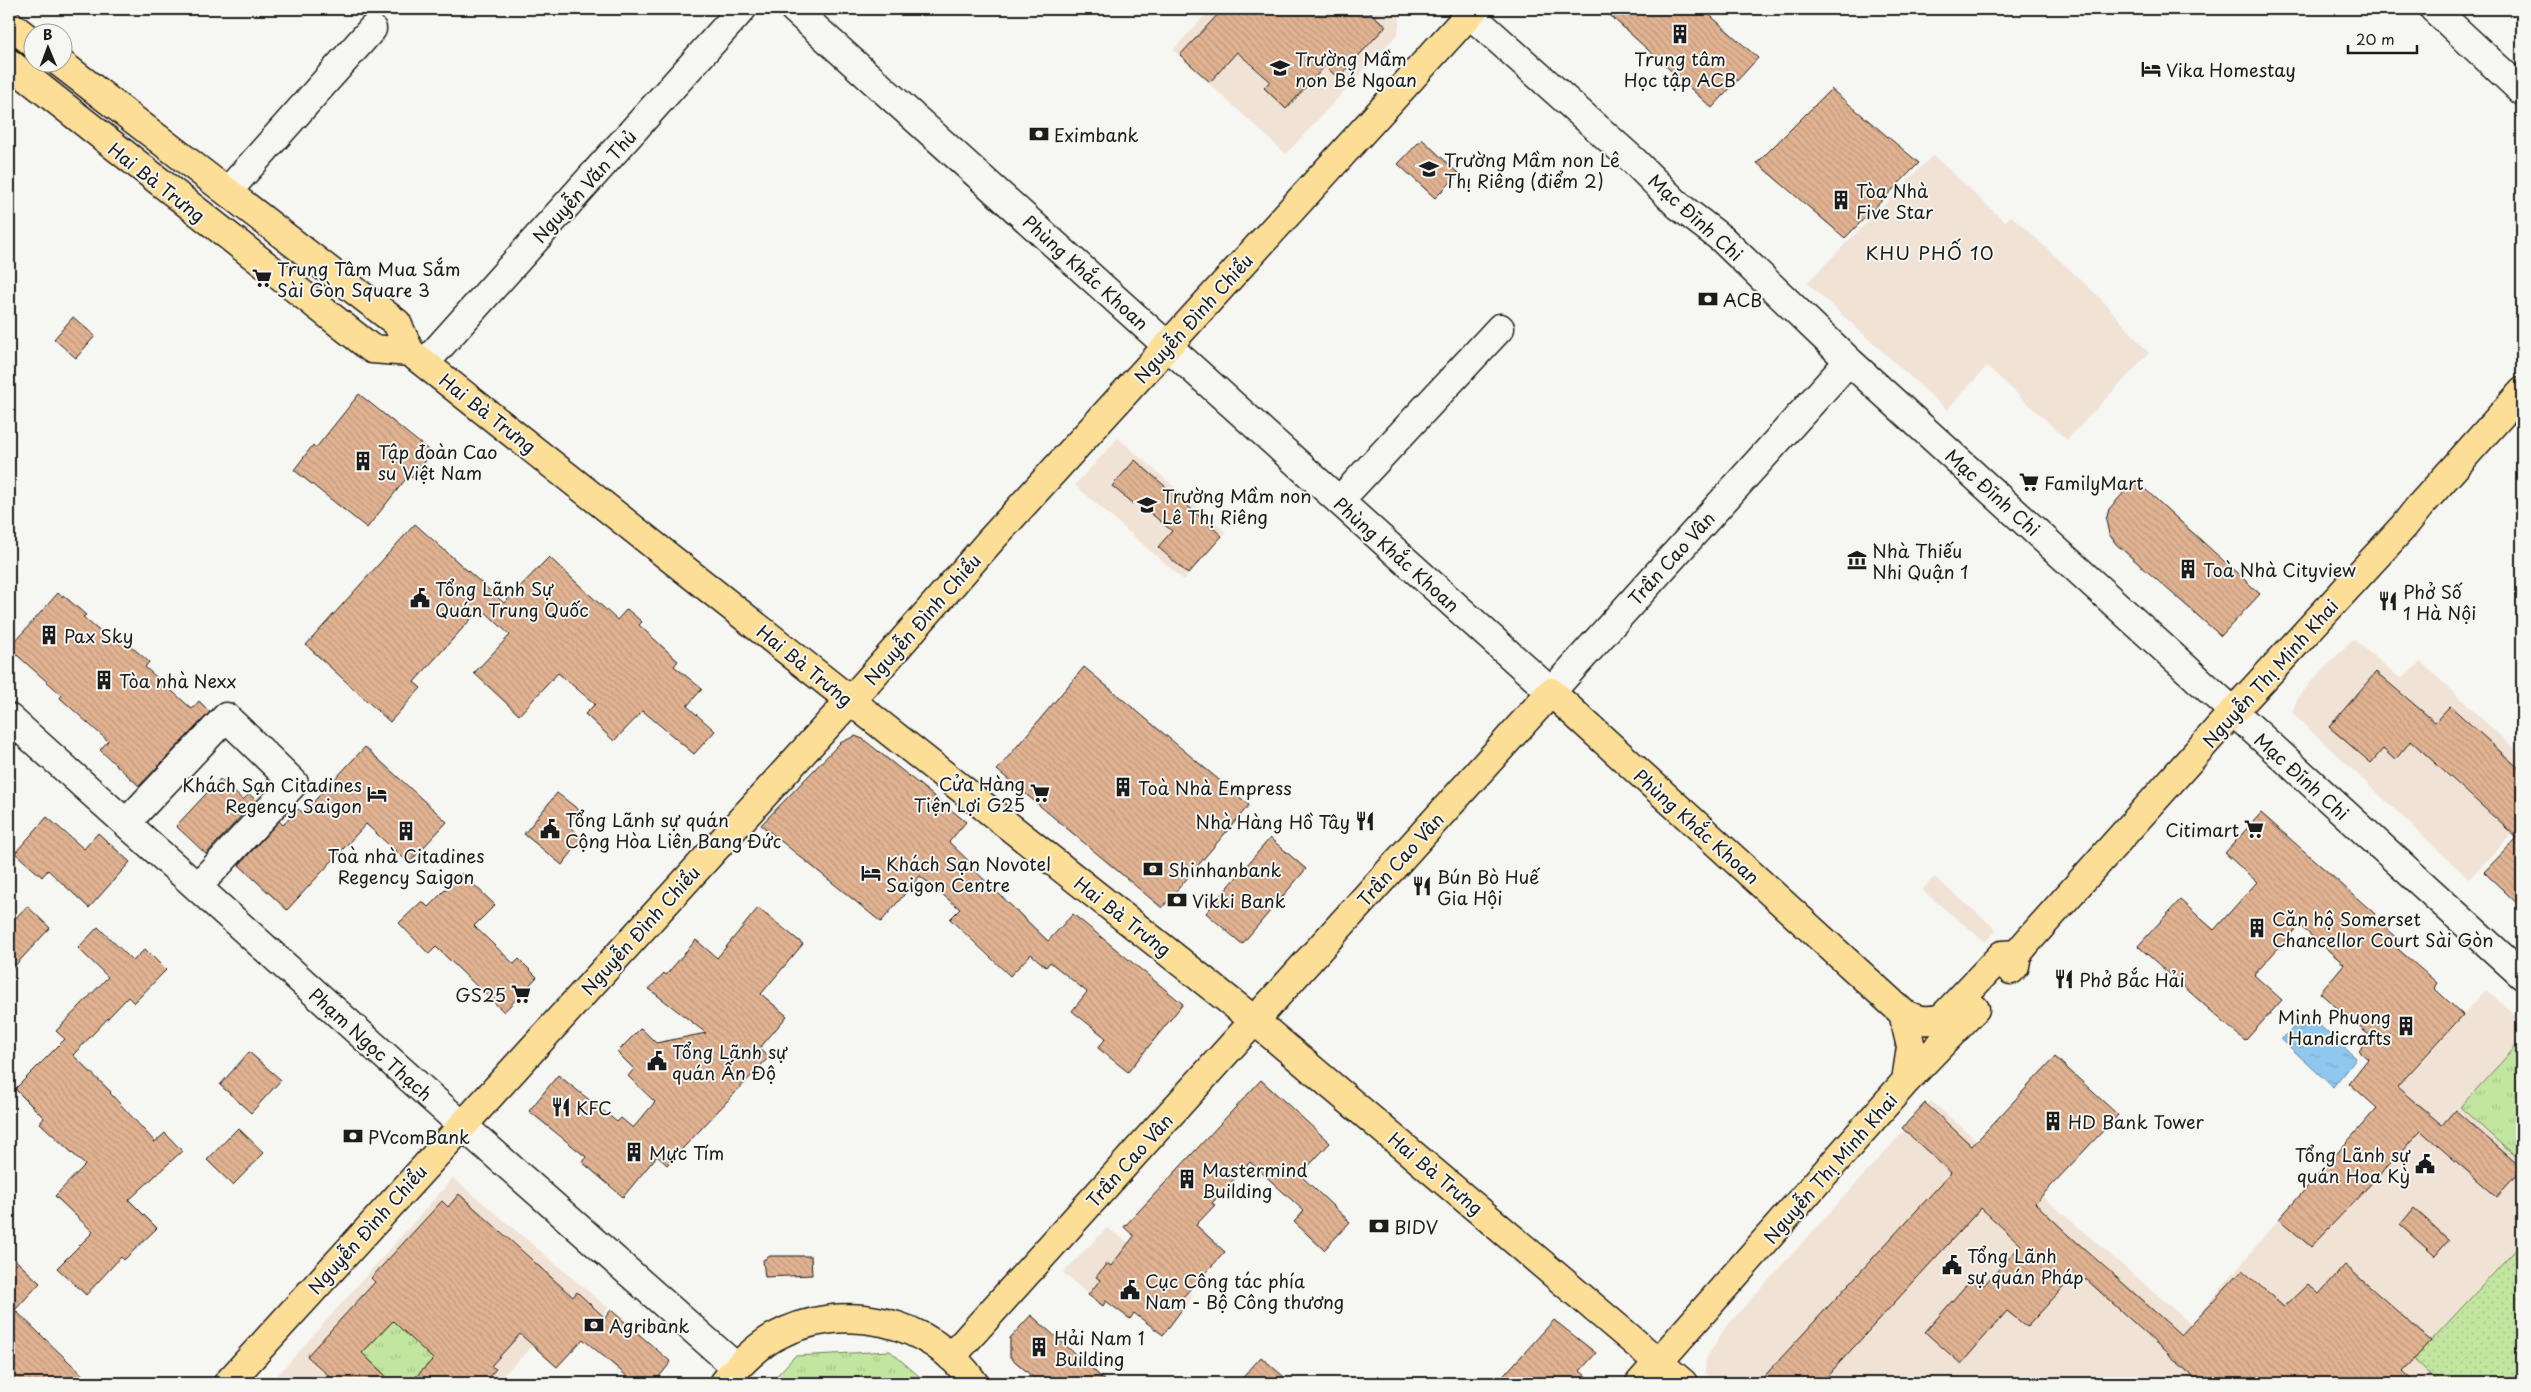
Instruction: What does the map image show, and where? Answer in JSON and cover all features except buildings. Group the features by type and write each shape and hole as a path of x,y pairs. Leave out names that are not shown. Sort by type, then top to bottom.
{"main road":[{"name":"Nguyễn Đình Chiểu","path":"228,1383 850,702 990,541 1168,346 1469,10"},
{"path":"9,24 22,34"},
{"name":"Hai Bà Trưng","path":"9,63 372,349"},
{"name":"Hai Bà Trưng","path":"72,72 397,323 417,357 1255,1021 1683,1383"},
{"path":"372,349 397,323"},
{"path":"372,349 417,357"},
{"name":"Nguyễn Thị Minh Khai","path":"1640,1383 1906,1081 2015,966 2017,954 2232,713 2404,526 2419,506 2522,392"},
{"name":"Phùng Khắc Khoan","path":"1551,692 1903,1013"},
{"name":"Trần Cao Vân","path":"951,1357 1551,692"},
{"name":"Nguyễn Thị Minh Khai","path":"1903,1013 1914,1019 1928,1022 1942,1018 2002,954 2017,954"},
{"path":"1903,1013 1911,1047 1906,1081"},
{"path":"730,1375 754,1351 781,1334 818,1321 841,1318 866,1318 897,1326 932,1342 951,1357 974,1383"}],"street":[{"name":"Nguyễn Văn Thủ","path":"417,357 742,9"},
{"name":"Phùng Khắc Khoan","path":"794,9 1551,692"},
{"path":"2434,9 2522,91"},
{"name":"Mạc Đĩnh Chi","path":"1469,10 1634,161 1679,206 1722,239 1848,361 2037,531 2232,713 2522,975"},
{"path":"228,191 372,29"},
{"path":"1339,501 1500,328"},
{"name":"Trần Cao Vân","path":"1551,692 1848,361"},
{"name":"Phạm Ngọc Thạch","path":"9,718 462,1125 730,1375"},
{"path":"126,823 226,718 294,783 197,887"}],"shaded area":[{"name":"Trường Mầm non Bé Ngoan","path":"1211,9 1398,9 1400,17 1398,33 1286,154 1173,50"},
{"path":"1933,155 2005,222 2011,216 2025,228 2101,299 2149,353 2067,440 1987,366 1947,410 1807,283"},
{"name":"Trường Mầm non Lê Thị Riêng","path":"1118,438 1226,532 1184,580 1075,485"},
{"path":"2353,639 2401,679 2421,662 2522,756 2522,824 2469,879 2292,713 2297,700 2308,685"},
{"path":"1934,877 1997,930 1985,942 1922,890"},
{"path":"2486,990 2522,1021 2522,1383 1712,1383 1705,1372 1706,1359 1725,1328 1931,1101 2191,1324 2279,1219"},
{"path":"453,1178 608,1308 603,1316 557,1367 533,1346 495,1383 271,1383"},
{"name":"Cục Công tác phía Nam - Bộ Công thương","path":"1107,1228 1131,1244 1193,1296 1163,1335 1134,1314 1130,1319 1106,1301 1103,1306 1063,1273"}],"green space":[{"path":"2522,1040 2522,1163 2460,1107"},
{"path":"2522,1243 2522,1383 2440,1383 2414,1359"},
{"path":"393,1321 433,1359 410,1383 393,1383 362,1353"},
{"path":"890,1351 927,1383 770,1383 795,1356"}],"water":[{"path":"2308,1015 2356,1058 2333,1087 2281,1039"},
{"path":"881,1377 889,1383 805,1383 807,1381"}],"place":[{"name":"Trung tâm Học tập ACB","path":"1680,34"},
{"name":"Trường Mầm non Bé Ngoan","path":"1280,68"},
{"name":"Vika Homestay","path":"2151,69"},
{"name":"Eximbank","path":"1039,134"},
{"name":"Trường Mầm non Lê Thị Riêng (điểm 2)","path":"1429,169"},
{"name":"Tòa Nhà Five Star","path":"1841,200"},
{"name":"Trung Tâm Mua Sắm Sài Gòn Square 3","path":"262,278"},
{"name":"ACB","path":"1708,299"},
{"name":"Tập đoàn Cao su Việt Nam","path":"363,461"},
{"name":"FamilyMart","path":"2029,482"},
{"name":"Trường Mầm non Lê Thị Riêng","path":"1147,505"},
{"name":"Nhà Thiếu Nhi Quận 1","path":"1857,560"},
{"name":"Toà Nhà Cityview","path":"2188,569"},
{"name":"Tổng Lãnh Sự Quán Trung Quốc","path":"420,598"},
{"name":"Phở Số 1 Hà Nội","path":"2388,601"},
{"name":"Pax Sky","path":"49,635"},
{"name":"Tòa nhà Nexx","path":"104,680"},
{"name":"Toà Nhà Empress","path":"1123,787"},
{"name":"Cửa Hàng Tiện Lợi G25","path":"1040,793"},
{"name":"Khách Sạn Citadines Regency Saigon","path":"377,794"},
{"name":"Nhà Hàng Hồ Tây","path":"1365,821"},
{"name":"Tổng Lãnh sự quán Cộng Hòa Liên Bang Ðức","path":"550,829"},
{"name":"Citimart","path":"2254,829"},
{"name":"Toà nhà Citadines Regency Saigon","path":"406,831"},
{"name":"Shinhanbank","path":"1153,869"},
{"name":"Khách Sạn Novotel Saigon Centre","path":"871,873"},
{"name":"Bún Bò Huế Gia Hội","path":"1422,886"},
{"name":"Vikki Bank","path":"1177,900"},
{"name":"Căn hộ Somerset Chancellor Court Sài Gòn","path":"2257,928"},
{"name":"Phở Bắc Hải","path":"2064,979"},
{"name":"GS25","path":"521,994"},
{"name":"Minh Phuong Handicrafts","path":"2406,1026"},
{"name":"Tổng Lãnh sự quán Ấn Độ","path":"657,1061"},
{"name":"KFC","path":"561,1107"},
{"name":"HD Bank Tower","path":"2053,1121"},
{"name":"PVcomBank","path":"353,1136"},
{"name":"Mực Tím","path":"634,1152"},
{"name":"Tổng Lãnh sự quán Hoa Kỳ","path":"2425,1164"},
{"name":"Mastermind Building","path":"1187,1179"},
{"name":"BIDV","path":"1379,1226"},
{"name":"Tổng Lãnh sự quán Pháp","path":"1952,1265"},
{"name":"Cục Công tác phía Nam - Bộ Công thương","path":"1130,1290"},
{"name":"Agribank","path":"594,1325"},
{"name":"Hải Nam 1 Building","path":"1039,1347"}],"district":[{"name":"KHU PHỐ 10","path":"1930,252"}]}
